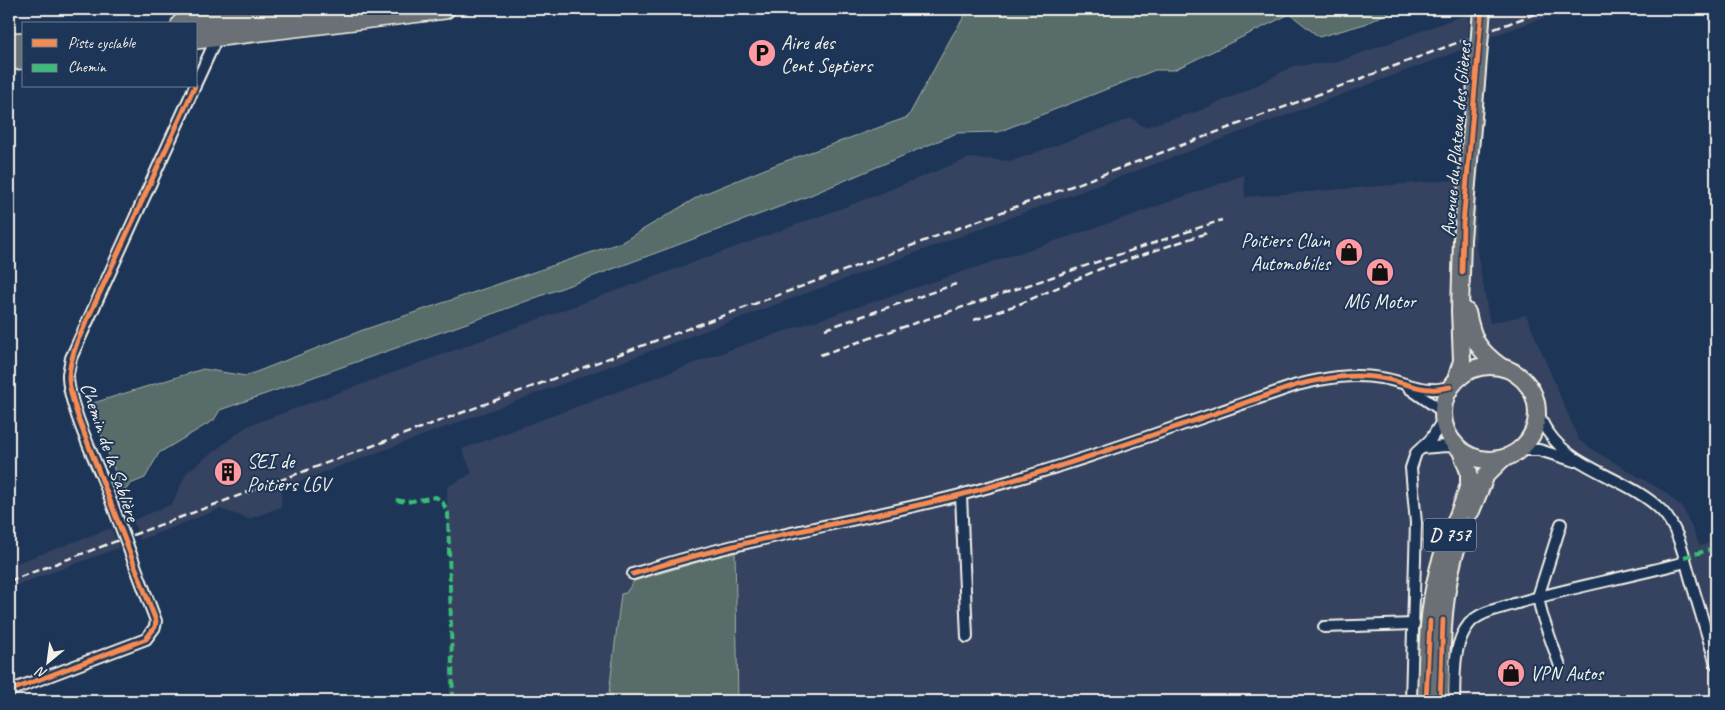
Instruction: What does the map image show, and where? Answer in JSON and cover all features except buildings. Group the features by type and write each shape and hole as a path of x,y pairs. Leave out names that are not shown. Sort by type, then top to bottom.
{"highway":[{"path":"198,22 306,9"},
{"path":"205,43 445,9"},
{"path":"9,43 22,42"},
{"path":"9,60 22,59"}],"main road":[{"name":"Avenue du Plateau des Glières","path":"1453,383 1462,361 1460,311 1463,224 1482,9"},
{"name":"Avenue du Plateau des Glières","path":"1462,272 1467,310 1474,339 1485,355 1501,367"},
{"path":"1485,366 1501,367 1518,375 1530,388 1536,400 1538,412 1534,433 1521,450 1501,460 1487,461 1474,458 1459,450 1447,435 1442,416 1444,398 1453,383 1469,370 1485,366"},
{"name":"D 757","path":"1426,701 1429,622 1434,589 1440,563 1468,484 1469,472 1459,450"},
{"name":"D 757","path":"1440,701 1429,622 1450,572 1460,537 1483,480 1501,460"}],"street":[{"name":"Chemin de la Sablière","path":"198,76 205,43"},
{"name":"Chemin de la Sablière","path":"9,691 146,640 155,627 156,621 79,420 69,387 68,373 71,358 195,88"},
{"path":"633,574 686,557 727,547 866,518 961,495 1092,455 1297,385 1320,379 1365,376 1384,378 1431,390 1453,383"},
{"path":"1402,383 1442,416 1437,432 1416,452 1411,468 1429,622 1411,701"},
{"path":"1538,412 1543,425 1554,440 1585,464 1650,500 1664,512 1677,536 1716,664"},
{"path":"1422,448 1446,446 1459,450"},
{"path":"1521,450 1539,450 1585,464"},
{"path":"961,495 967,637"},
{"path":"1560,666 1542,615 1538,597 1561,524"},
{"path":"1454,701 1456,658 1461,637 1470,623 1484,613 1538,597 1685,562"},
{"path":"1324,627 1429,622"}],"shaded area":[{"path":"1493,9 1568,9 1490,37"},
{"path":"1470,13 1467,48 282,488 281,507 249,519 220,509 140,540 133,520 172,504 187,472 247,426 861,201 969,158 1012,161 1132,118 1144,127 1196,112 1246,91 1293,66 1337,62"},
{"path":"1244,175 1245,197 1477,178 1476,246 1490,323 1526,315 1579,440 1665,492 1683,508 1700,546 1716,541 1716,701 450,701 447,487 472,473 462,449 746,344 1124,218"},
{"path":"111,528 119,548 9,588 9,566"}],"green space":[{"path":"969,9 1396,9 1365,24 1319,37 1290,14 1174,70 1155,70 998,132 957,133 806,197 484,317 220,410 214,420 159,453 145,478 130,484 123,494 90,404 203,369 246,376 363,330 622,242 701,195 780,163 908,117 952,36"},
{"path":"735,551 738,701 608,701 621,594 626,593 634,581"}],"railway":[{"path":"9,581 1548,9"},
{"path":"820,355 1222,220"},
{"path":"974,320 1022,303 1100,269 1207,233"},
{"path":"825,329 956,284"}],"marked path":[{"path":"396,500 406,502 436,497 443,503 448,513 453,701"},
{"path":"1684,557 1716,548"}],"cycle path":[{"path":"1462,273 1463,224 1482,9"},
{"path":"9,691 146,639 155,627 156,621 79,420 70,389 69,372 78,340 194,88"},
{"path":"633,574 714,551 919,505 1003,483 1087,457 1307,382 1328,378 1360,376 1387,379 1425,389 1450,387"},
{"path":"1440,701 1443,620"},
{"path":"1426,701 1430,621"}],"place":[{"name":"Aire des Cent Septiers","path":"762,53"},
{"name":"Poitiers Clain Automobiles","path":"1349,252"},
{"name":"MG Motor","path":"1380,272"},
{"name":"SEI de Poitiers LGV","path":"228,472"},
{"name":"VPN Autos","path":"1511,673"}]}
